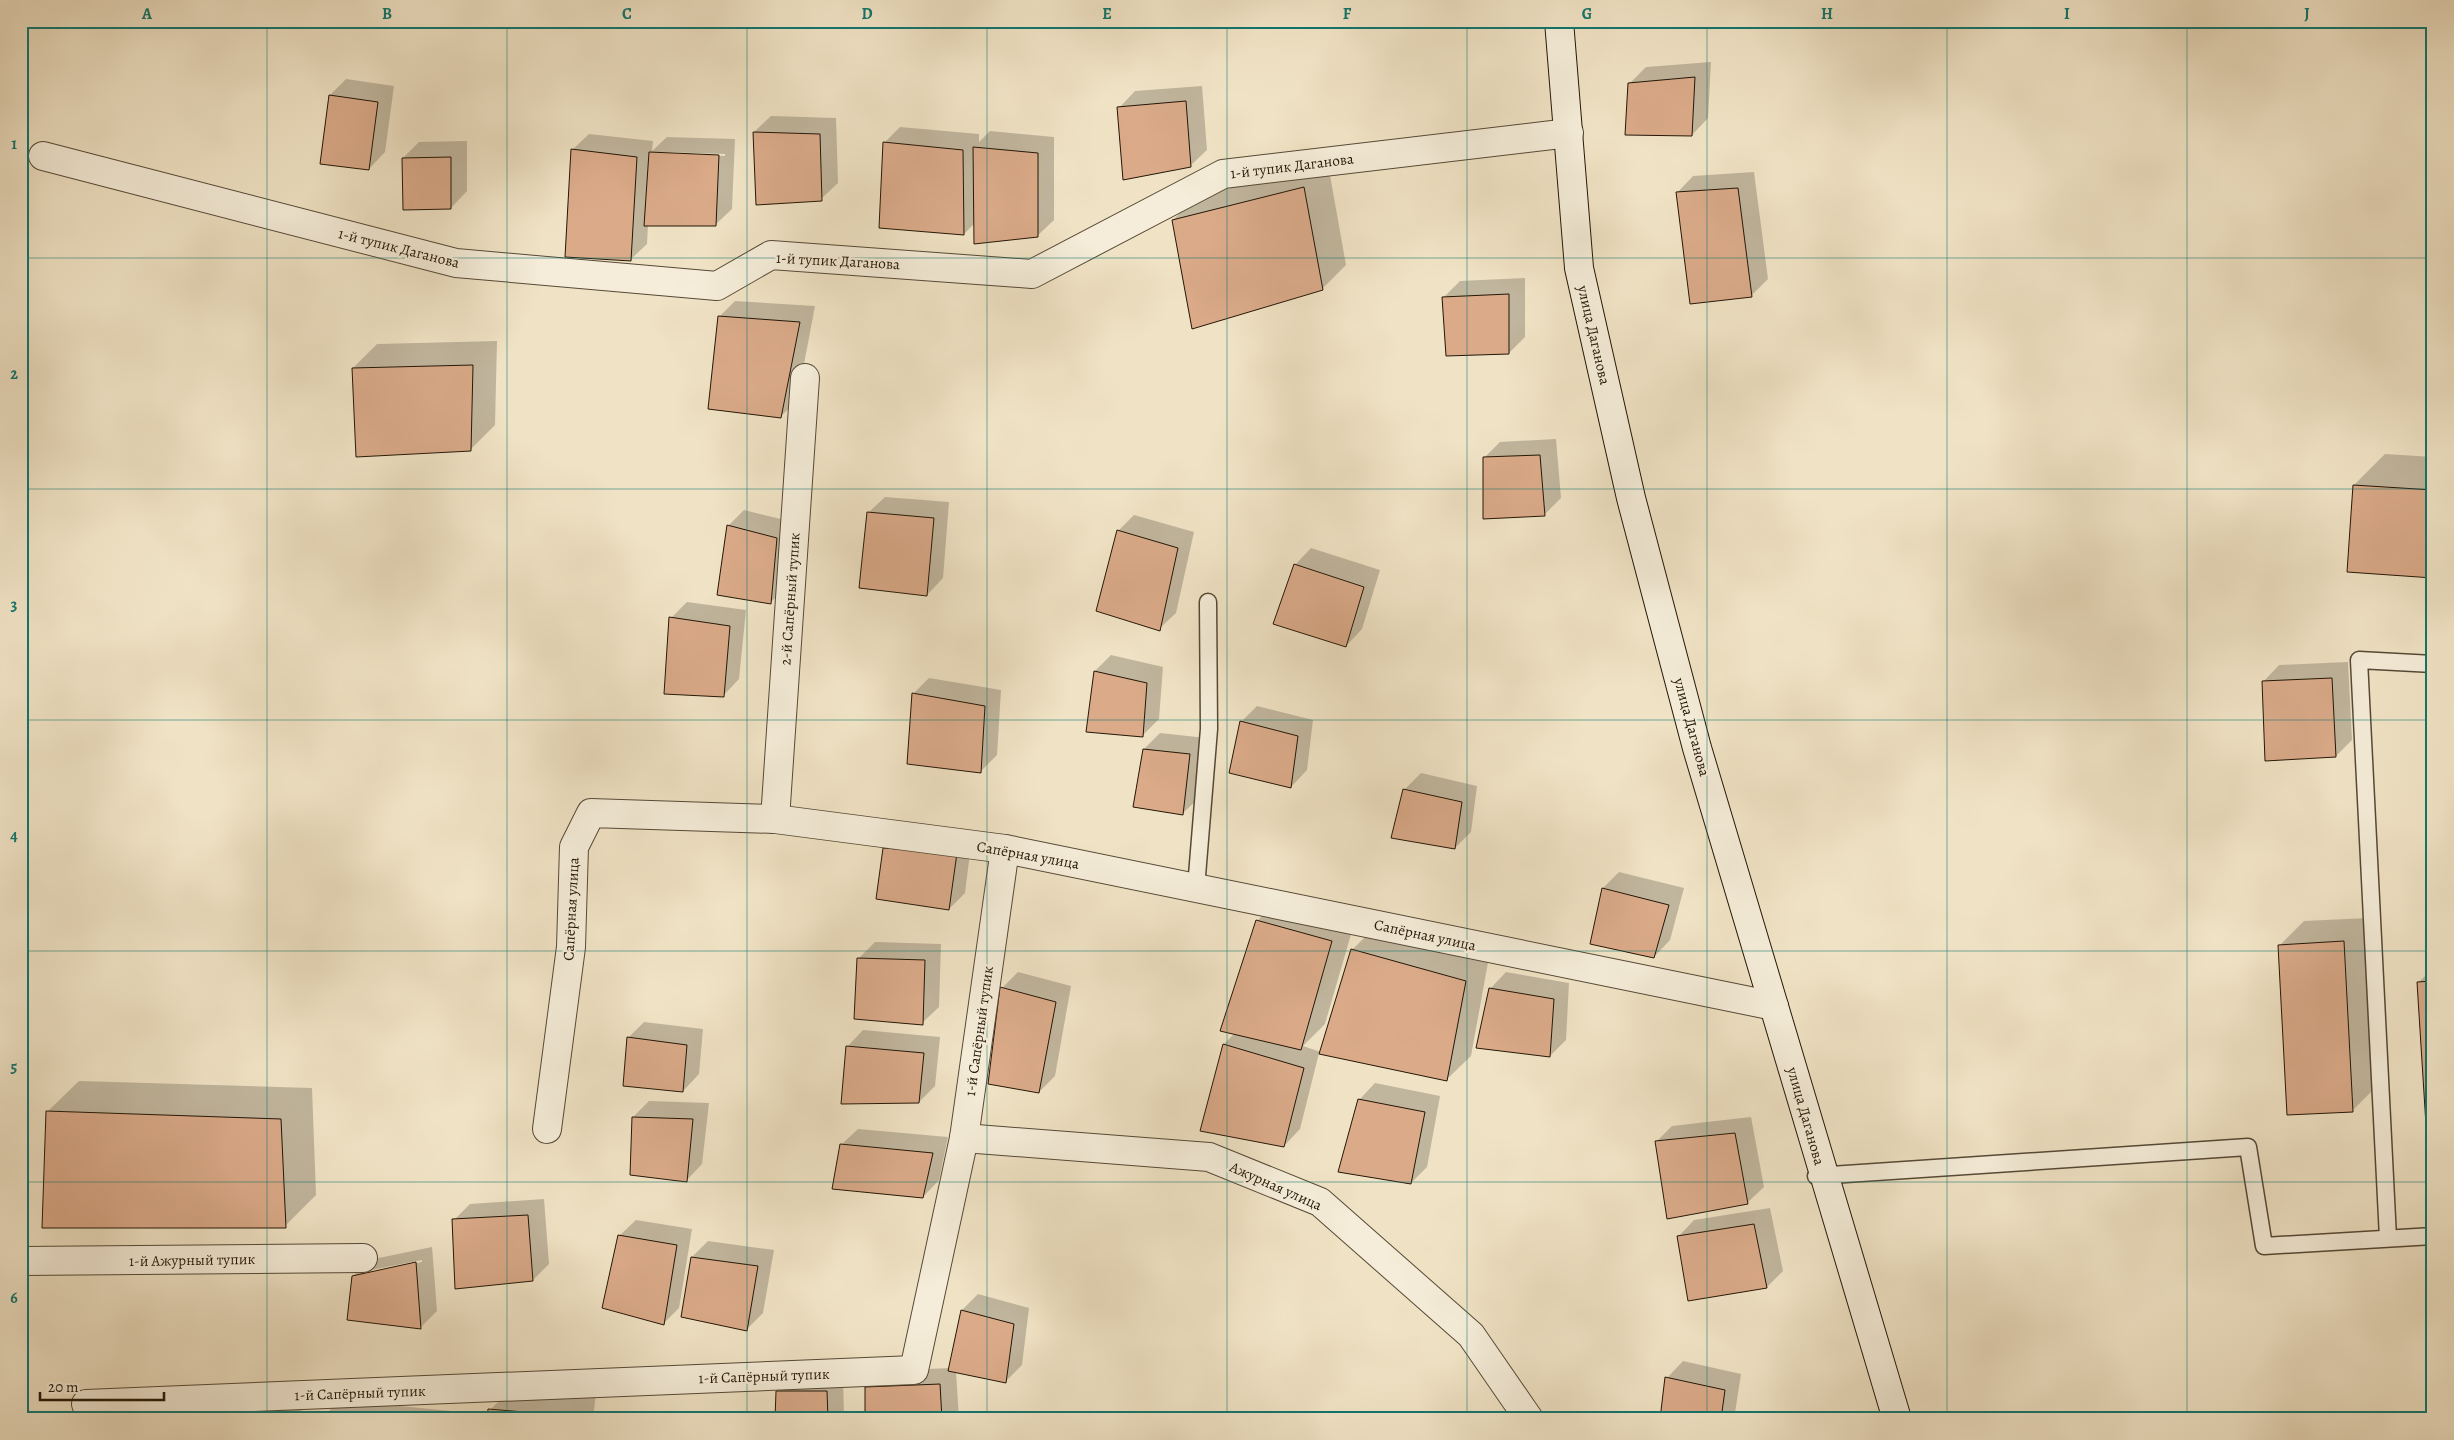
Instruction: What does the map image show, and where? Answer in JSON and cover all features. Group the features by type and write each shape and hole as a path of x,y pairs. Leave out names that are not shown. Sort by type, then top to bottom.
{"street":[{"name":"улица Даганова","path":"1549,21 1564,134"},
{"name":"улица Даганова","path":"1559,21 1570,270 1620,500 1687,752 1768,1006 1818,1176 1885,1419"},
{"name":"1-й тупик Даганова","path":"43,156 456,263 717,286 771,255 1032,274 1223,174 1564,134"},
{"name":"2-й Сапёрный тупик","path":"775,819 805,378"},
{"name":"Сапёрная улица","path":"547,1129 571,947 574,847 591,813 775,819 1005,849 1768,1006"},
{"name":"1-й Сапёрный тупик","path":"86,1404 914,1370 964,1138 1005,849"},
{"name":"Ажурная улица","path":"964,1138 1210,1156 1320,1202 1471,1335 1529,1419"},
{"name":"улица Даганова","path":"1818,1176 1896,1419"},
{"name":"1-й Ажурный тупик","path":"21,1261 363,1258"}],"lane":[{"path":"1196,888 1209,729 1208,602"},
{"path":"2388,1238 2359,660 2433,664"},
{"path":"1818,1176 2248,1146 2264,1246 2433,1236"}],"building":[{"path":"1695,77 1692,136 1625,135 1628,83"},
{"path":"329,95 378,102 369,170 320,164"},
{"path":"1186,101 1191,167 1123,180 1117,107"},
{"path":"753,132 820,134 822,201 756,205"},
{"path":"883,142 963,150 964,235 879,228"},
{"path":"973,147 1038,153 1038,237 974,244"},
{"path":"571,149 637,157 631,261 565,257"},
{"path":"649,152 719,155 716,226 644,226"},
{"path":"451,157 451,209 403,210 402,158"},
{"path":"1304,187 1323,290 1192,329 1172,220"},
{"path":"1738,188 1752,297 1690,304 1676,192"},
{"path":"1509,294 1509,354 1446,356 1442,297"},
{"path":"718,316 800,322 781,418 708,409"},
{"path":"473,365 471,451 356,457 352,368"},
{"path":"1540,455 1545,516 1483,519 1483,457"},
{"path":"2353,485 2433,490 2433,578 2347,572"},
{"path":"867,512 934,518 927,596 859,588"},
{"path":"727,525 777,538 771,604 717,595"},
{"path":"1117,530 1178,548 1160,631 1096,611"},
{"path":"1294,564 1364,587 1346,647 1273,624"},
{"path":"669,617 730,626 724,697 664,694"},
{"path":"1094,671 1147,683 1143,737 1086,732"},
{"path":"2332,678 2336,757 2265,761 2262,681"},
{"path":"912,693 985,706 981,773 907,764"},
{"path":"1240,721 1298,736 1291,788 1229,773"},
{"path":"1143,749 1190,754 1183,815 1133,807"},
{"path":"1403,789 1462,802 1455,849 1391,838"},
{"path":"883,848 957,853 949,910 876,899"},
{"path":"1602,888 1669,905 1654,958 1590,944"},
{"path":"1256,920 1332,941 1301,1050 1220,1031"},
{"path":"2344,941 2353,1112 2287,1115 2278,945"},
{"path":"1351,949 1466,981 1447,1081 1319,1054"},
{"path":"857,958 925,960 923,1025 854,1019"},
{"path":"2433,981 2433,1173 2429,1173 2417,982"},
{"path":"1000,987 1056,1002 1039,1093 988,1084"},
{"path":"1489,988 1554,999 1550,1057 1476,1048"},
{"path":"627,1037 687,1045 683,1092 623,1086"},
{"path":"1223,1044 1304,1068 1284,1147 1200,1131"},
{"path":"846,1046 924,1053 919,1103 841,1104"},
{"path":"1358,1099 1425,1112 1411,1184 1338,1172"},
{"path":"46,1111 281,1119 286,1228 42,1228"},
{"path":"632,1117 693,1119 687,1182 630,1175"},
{"path":"1735,1133 1748,1204 1667,1219 1655,1141"},
{"path":"840,1144 933,1153 923,1198 832,1189"},
{"path":"528,1215 533,1281 455,1289 452,1219"},
{"path":"1754,1224 1767,1288 1688,1301 1677,1236"},
{"path":"618,1235 677,1245 664,1325 602,1308"},
{"path":"691,1257 758,1266 747,1331 681,1317"},
{"path":"416,1262 421,1329 347,1320 352,1276"},
{"path":"961,1310 1014,1324 1006,1383 948,1371"},
{"path":"1665,1377 1725,1390 1721,1419 1660,1419"},
{"path":"940,1384 942,1419 865,1419 865,1387"},
{"path":"776,1391 827,1391 828,1419 775,1419"},
{"path":"488,1409 573,1416 573,1419 487,1419"}]}
